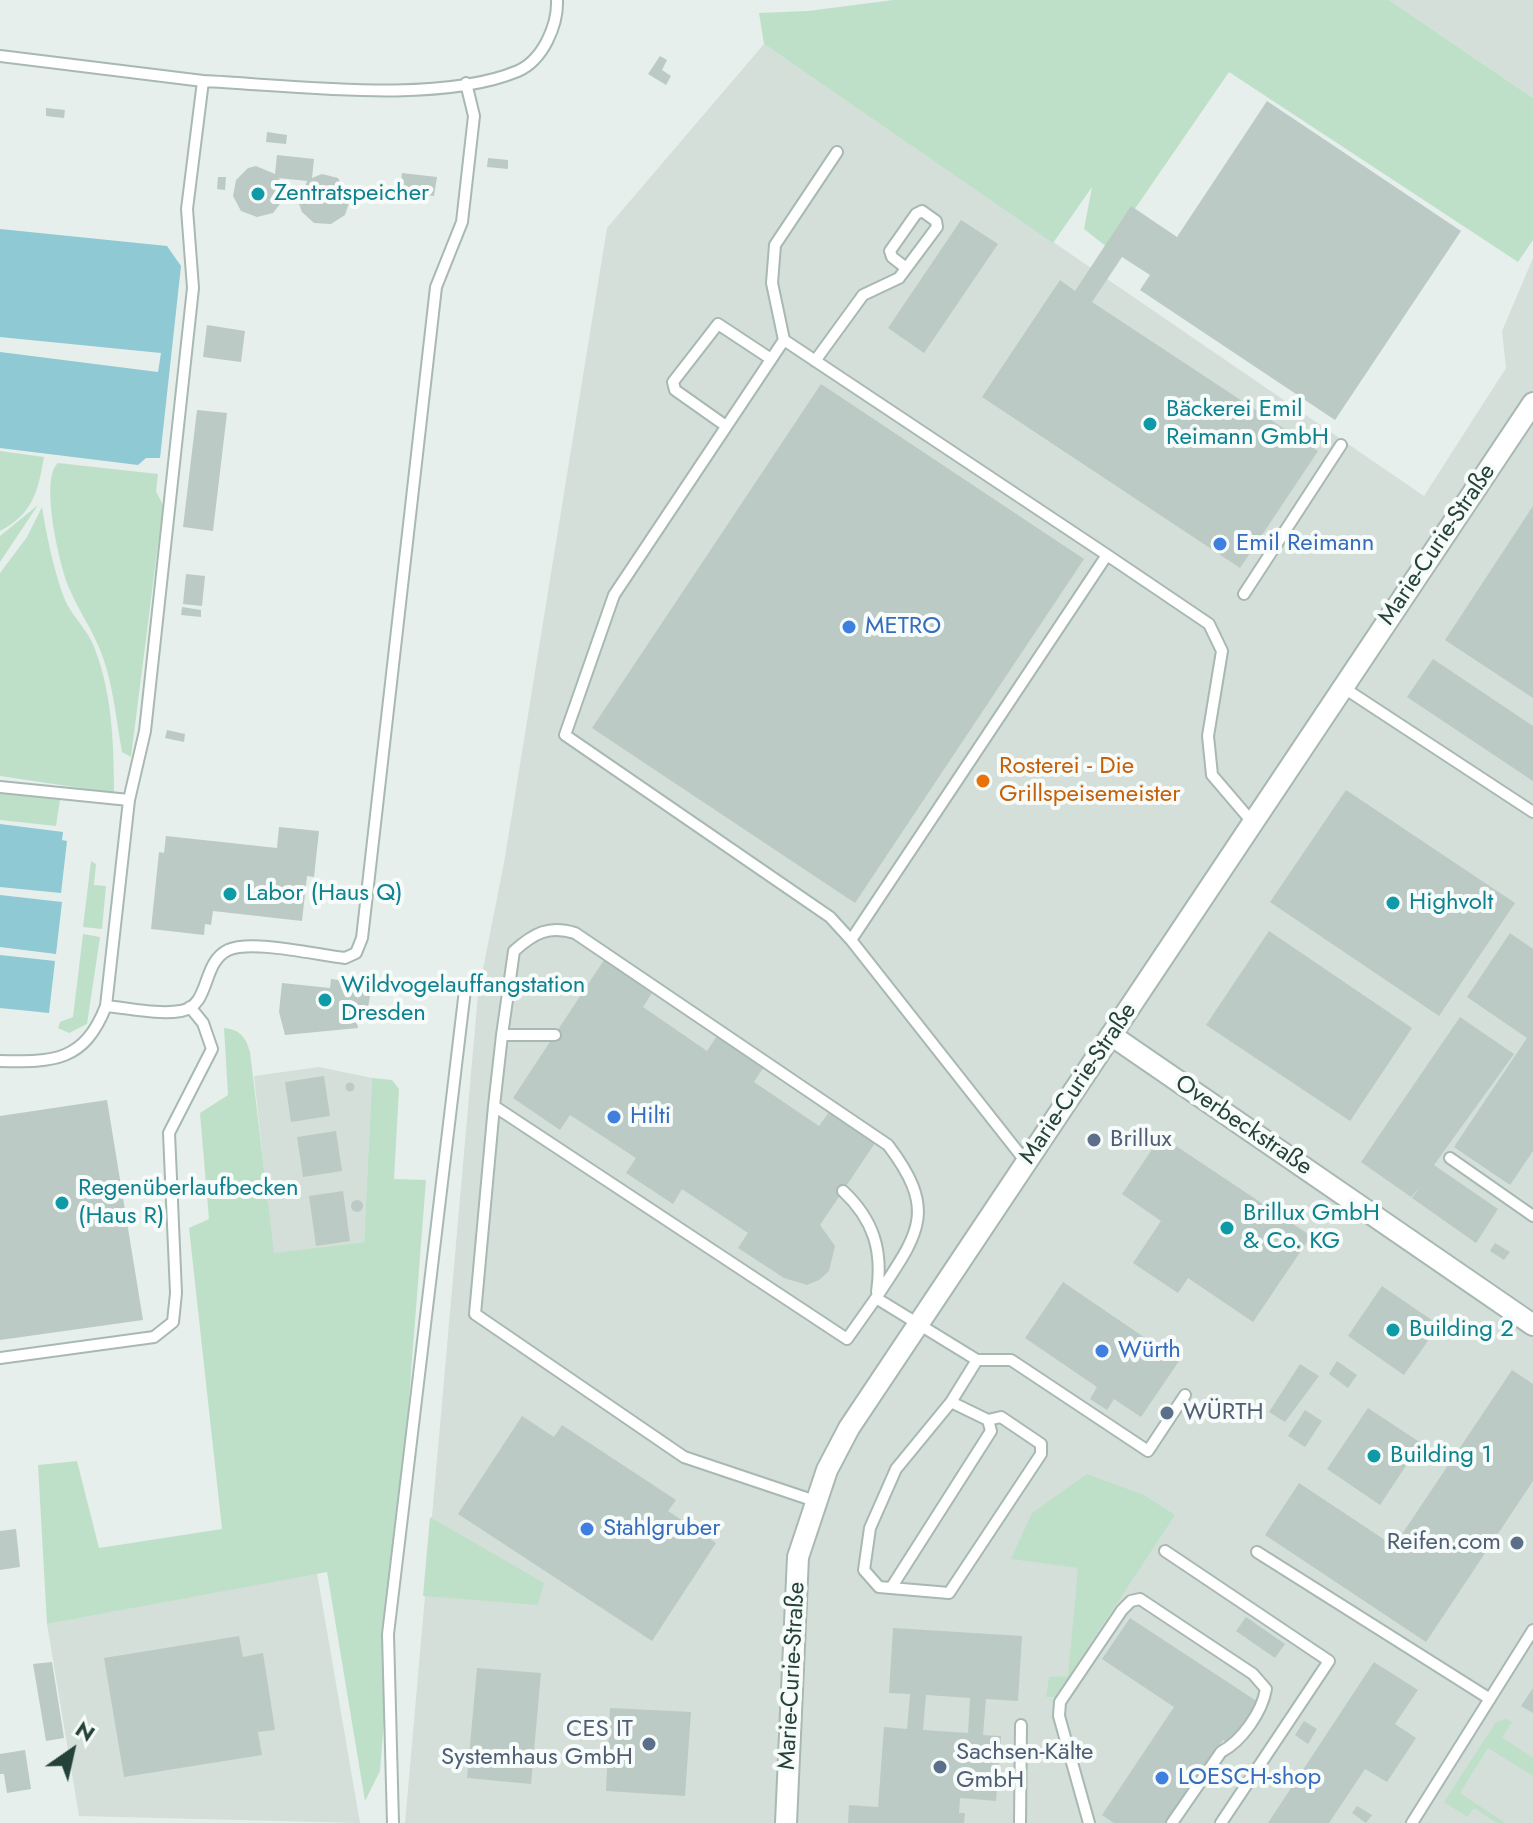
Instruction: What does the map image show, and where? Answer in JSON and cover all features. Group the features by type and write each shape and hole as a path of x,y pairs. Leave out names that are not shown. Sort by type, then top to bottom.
{"street":[{"name":"Marie-Curie-Straße","path":"786,1823 798,1557 815,1501 849,1428 1533,403"},
{"name":"Overbeckstraße","path":"1111,1035 1533,1325"}],"lane":[{"path":"0,56 203,81 405,91 466,83 520,70 542,50 558,16 557,0"},
{"path":"0,1061 43,1062 78,1052 98,1027 106,1006 129,800 145,731 193,288 187,209 203,81"},
{"path":"106,1006 179,1011 199,1001 215,959 229,949 251,946 345,958 356,953 362,938 436,287 462,222 474,116 466,83"},
{"path":"837,152 775,245 772,283 784,340 1209,624 1222,651 1208,736 1212,775 1253,823"},
{"path":"815,361 863,295 899,278 937,227 936,221 922,211 890,251 892,257 906,268"},
{"path":"726,426 675,390 673,382 714,325 722,325 771,359"},
{"path":"784,340 614,595 565,735 830,917 1026,1162"},
{"path":"1244,594 1341,445"},
{"path":"851,940 1107,555"},
{"path":"1344,688 1533,812"},
{"path":"0,787 129,800"},
{"path":"494,1106 847,1339 905,1254 919,1214 918,1193 888,1145 575,933 560,929 545,930 514,951 494,1106 475,1314 684,1457 815,1501"},
{"path":"393,1823 388,1634 465,990"},
{"path":"0,1358 154,1337 173,1322 176,1293 169,1133 212,1049 203,1023 190,1007"},
{"path":"502,1035 555,1035"},
{"path":"1450,1158 1533,1216"},
{"path":"843,1191 859,1207 875,1233 880,1269 876,1298"},
{"path":"876,1298 917,1326 935,1332 977,1360 1011,1360 1148,1451 1185,1395"},
{"path":"951,1402 988,1420 1001,1417 1041,1444 1041,1454 949,1593 879,1587 864,1570 870,1528 896,1469 951,1402 977,1360"},
{"path":"891,1588 991,1431 988,1420"},
{"path":"1165,1551 1329,1661 1221,1823"},
{"path":"1257,1552 1490,1699"},
{"path":"1089,1823 1059,1716 1060,1702 1122,1610 1131,1601 1140,1599 1253,1674 1266,1689 1264,1701 1241,1736 1221,1752 1172,1823"},
{"path":"1412,1823 1533,1630"},
{"path":"1020,1823 1021,1725"}],"shaded area":[{"path":"1389,0 1533,0 1533,98"},
{"path":"764,44 1424,496 1506,368 1502,331 1533,258 1533,1823 405,1823 478,994 504,863 607,228"},
{"path":"319,1067 372,1078 364,1242 273,1254 254,1076"},
{"path":"317,1573 360,1823 79,1816 47,1624"}],"green space":[{"path":"893,0 1389,0 1533,98 1533,240 1518,262 1229,72 1108,248 1084,229 1092,187 1053,243 764,44 759,13 808,11"},
{"path":"0,451 44,457 39,481 27,509 0,531"},
{"path":"58,463 158,474 156,491 163,505 131,757 122,752 103,656 69,588 61,562 53,524 50,486"},
{"path":"38,505 0,562 0,536"},
{"path":"42,507 63,595 92,642 104,678 112,735 114,793 0,776 0,573 27,537"},
{"path":"0,793 60,800 56,826 0,820"},
{"path":"91,861 96,864 94,885 106,886 102,929 83,927"},
{"path":"83,934 100,937 87,1024 69,1033 58,1028 60,1022 73,1017"},
{"path":"224,1028 241,1035 250,1052 274,1253 364,1242 372,1078 392,1080 399,1089 394,1179 426,1180 380,1771 365,1801 327,1572 47,1624 38,1465 77,1461 99,1548 222,1529 189,1228 209,1219 200,1113 228,1095"},
{"path":"1087,1474 1144,1495 1175,1515 1055,1697 1046,1697 1049,1677 1068,1676 1078,1568 1011,1559 1032,1513"},
{"path":"430,1517 544,1583 538,1605 423,1596"},
{"path":"1506,1719 1512,1722 1502,1737 1533,1758 1533,1776 1488,1748 1460,1793 1505,1823 1497,1823 1474,1808 1467,1817 1444,1802 1496,1722"}],"water":[{"path":"0,229 167,246 181,266 160,458 146,458 138,465 0,448 0,352 158,372 161,353 0,337"},
{"path":"0,824 63,832 62,840 67,841 61,893 0,887"},
{"path":"0,895 62,902 56,954 0,947"},
{"path":"0,955 55,961 49,1013 0,1008"}],"building":[{"path":"660,56 667,60 662,70 671,76 666,85 648,74"},
{"path":"1267,101 1461,231 1335,420 1140,290 1150,275 1122,257 1092,302 1318,451 1240,568 982,397 1060,280 1075,291 1131,206 1177,237"},
{"path":"46,108 65,110 64,118 46,116"},
{"path":"267,132 287,135 286,144 266,142"},
{"path":"277,155 314,159 312,178 322,174 338,178 350,200 345,215 331,224 314,223 302,212 299,204 307,181 279,178 284,192 283,200 273,213 257,217 241,211 233,196 236,180 248,168 256,166 275,174"},
{"path":"488,158 508,160 508,169 487,167"},
{"path":"402,173 437,177 434,196 400,192"},
{"path":"218,177 226,177 225,190 217,189"},
{"path":"961,220 998,244 924,353 888,328"},
{"path":"207,325 245,331 241,362 203,357"},
{"name":"METRO","path":"821,384 1084,559 855,903 592,728"},
{"path":"197,410 227,413 213,531 183,527"},
{"path":"1533,506 1533,698 1445,640"},
{"path":"186,574 205,576 202,606 183,604"},
{"path":"182,607 201,610 201,617 181,615"},
{"path":"1433,659 1533,726 1533,781 1407,697"},
{"path":"167,730 185,734 184,742 165,738"},
{"name":"Highvolt","path":"1346,790 1515,903 1439,1016 1270,902"},
{"name":"Labor (Haus Q)","path":"279,827 319,831 314,877 307,876 302,921 213,911 211,925 205,924 204,935 151,929 159,852 164,853 166,836 277,848"},
{"path":"1269,931 1412,1028 1350,1121 1206,1025"},
{"path":"1510,933 1533,949 1533,1151 1510,1185 1454,1147 1527,1038 1467,997"},
{"path":"604,960 652,993 643,1007 707,1051 717,1036 763,1068 754,1082 819,1126 829,1112 875,1143 820,1225 835,1246 829,1271 819,1280 807,1285 784,1278 738,1248 748,1233 682,1189 673,1204 626,1173 636,1158 570,1115 560,1130 513,1098"},
{"name":"Wildvogelauffangstation Dresden","path":"331,979 372,985 366,1019 356,1018 358,1028 285,1035 279,1012 282,983 330,988"},
{"path":"1460,1017 1514,1054 1434,1165 1498,1209 1476,1243 1412,1198 1420,1187 1411,1197 1361,1162"},
{"path":"324,1076 330,1116 291,1122 285,1082"},
{"path":"350,1082 355,1087 350,1092 345,1087"},
{"name":"Regenüberlaufbecken (Haus R)","path":"107,1100 143,1320 0,1340 0,1116"},
{"path":"336,1131 342,1171 303,1177 297,1137"},
{"name":"Brillux GmbH & Co. KG","path":"1161,1136 1311,1236 1253,1322 1188,1278 1178,1293 1133,1263 1161,1221 1122,1194"},
{"path":"343,1191 350,1241 316,1246 309,1196"},
{"path":"352,1201 362,1201 362,1211 352,1211"},
{"path":"1495,1243 1510,1252 1504,1260 1490,1251"},
{"path":"1063,1282 1179,1361 1141,1417 1114,1399 1107,1410 1090,1399 1097,1387 1025,1338"},
{"name":"Building 2","path":"1382,1286 1439,1325 1404,1375 1348,1336"},
{"path":"1337,1361 1357,1375 1348,1388 1329,1374"},
{"path":"1300,1364 1319,1376 1285,1422 1269,1412"},
{"path":"1512,1370 1533,1384 1533,1481 1426,1642 1265,1535 1299,1483 1394,1546"},
{"name":"Building 1","path":"1368,1408 1421,1443 1380,1505 1327,1469"},
{"path":"1305,1410 1322,1421 1305,1447 1288,1436"},
{"name":"Stahlgruber","path":"522,1416 554,1437 562,1425 676,1500 668,1511 716,1543 652,1641 458,1514"},
{"path":"16,1529 20,1567 0,1570 0,1531"},
{"path":"1246,1617 1285,1644 1275,1658 1236,1631"},
{"path":"1130,1618 1258,1702 1230,1745 1223,1740 1167,1823 1114,1823 1102,1815 1174,1707 1102,1659"},
{"path":"893,1628 1022,1636 1018,1701 986,1699 983,1735 1001,1736 996,1801 960,1798 959,1813 965,1813 964,1823 848,1823 849,1805 878,1807 884,1727 907,1729 910,1694 889,1693","holes":["926,1695 970,1698 968,1733 923,1730"]},
{"path":"239,1636 243,1657 263,1653 275,1730 258,1732 262,1755 124,1777 104,1658"},
{"path":"52,1662 64,1738 46,1741 33,1664"},
{"path":"1374,1662 1418,1690 1395,1724 1416,1738 1387,1782 1365,1769 1329,1823 1268,1823"},
{"path":"477,1668 541,1673 531,1784 467,1778"},
{"path":"1533,1688 1533,1713 1521,1706"},
{"name":"CES IT Systemhaus GmbH","path":"610,1708 691,1712 685,1796 606,1791"},
{"path":"1304,1721 1317,1729 1308,1744 1295,1735"},
{"path":"25,1750 31,1789 7,1793 4,1774 0,1774 0,1754"},
{"path":"1357,1806 1372,1815 1366,1823 1352,1813"}],"place":[{"name":"Zentratspeicher","path":"258,194"},
{"name":"Bäckerei Emil Reimann GmbH","path":"1150,424"},
{"name":"Emil Reimann","path":"1220,544"},
{"name":"METRO","path":"849,627"},
{"name":"Rosterei - Die Grillspeisemeister","path":"983,781"},
{"name":"Labor (Haus Q)","path":"230,894"},
{"name":"Highvolt","path":"1393,903"},
{"name":"Wildvogelauffangstation Dresden","path":"325,1000"},
{"name":"Hilti","path":"614,1117"},
{"name":"Brillux","path":"1094,1140"},
{"name":"Regenüberlaufbecken (Haus R)","path":"62,1203"},
{"name":"Brillux GmbH & Co. KG","path":"1227,1228"},
{"name":"Building 2","path":"1393,1330"},
{"name":"Würth","path":"1102,1351"},
{"name":"WÜRTH","path":"1167,1413"},
{"name":"Building 1","path":"1374,1456"},
{"name":"Stahlgruber","path":"587,1529"},
{"name":"Reifen.com","path":"1517,1543"},
{"name":"CES IT Systemhaus GmbH","path":"649,1744"},
{"name":"Sachsen-Kälte GmbH","path":"940,1767"},
{"name":"LOESCH-shop","path":"1162,1778"}]}
